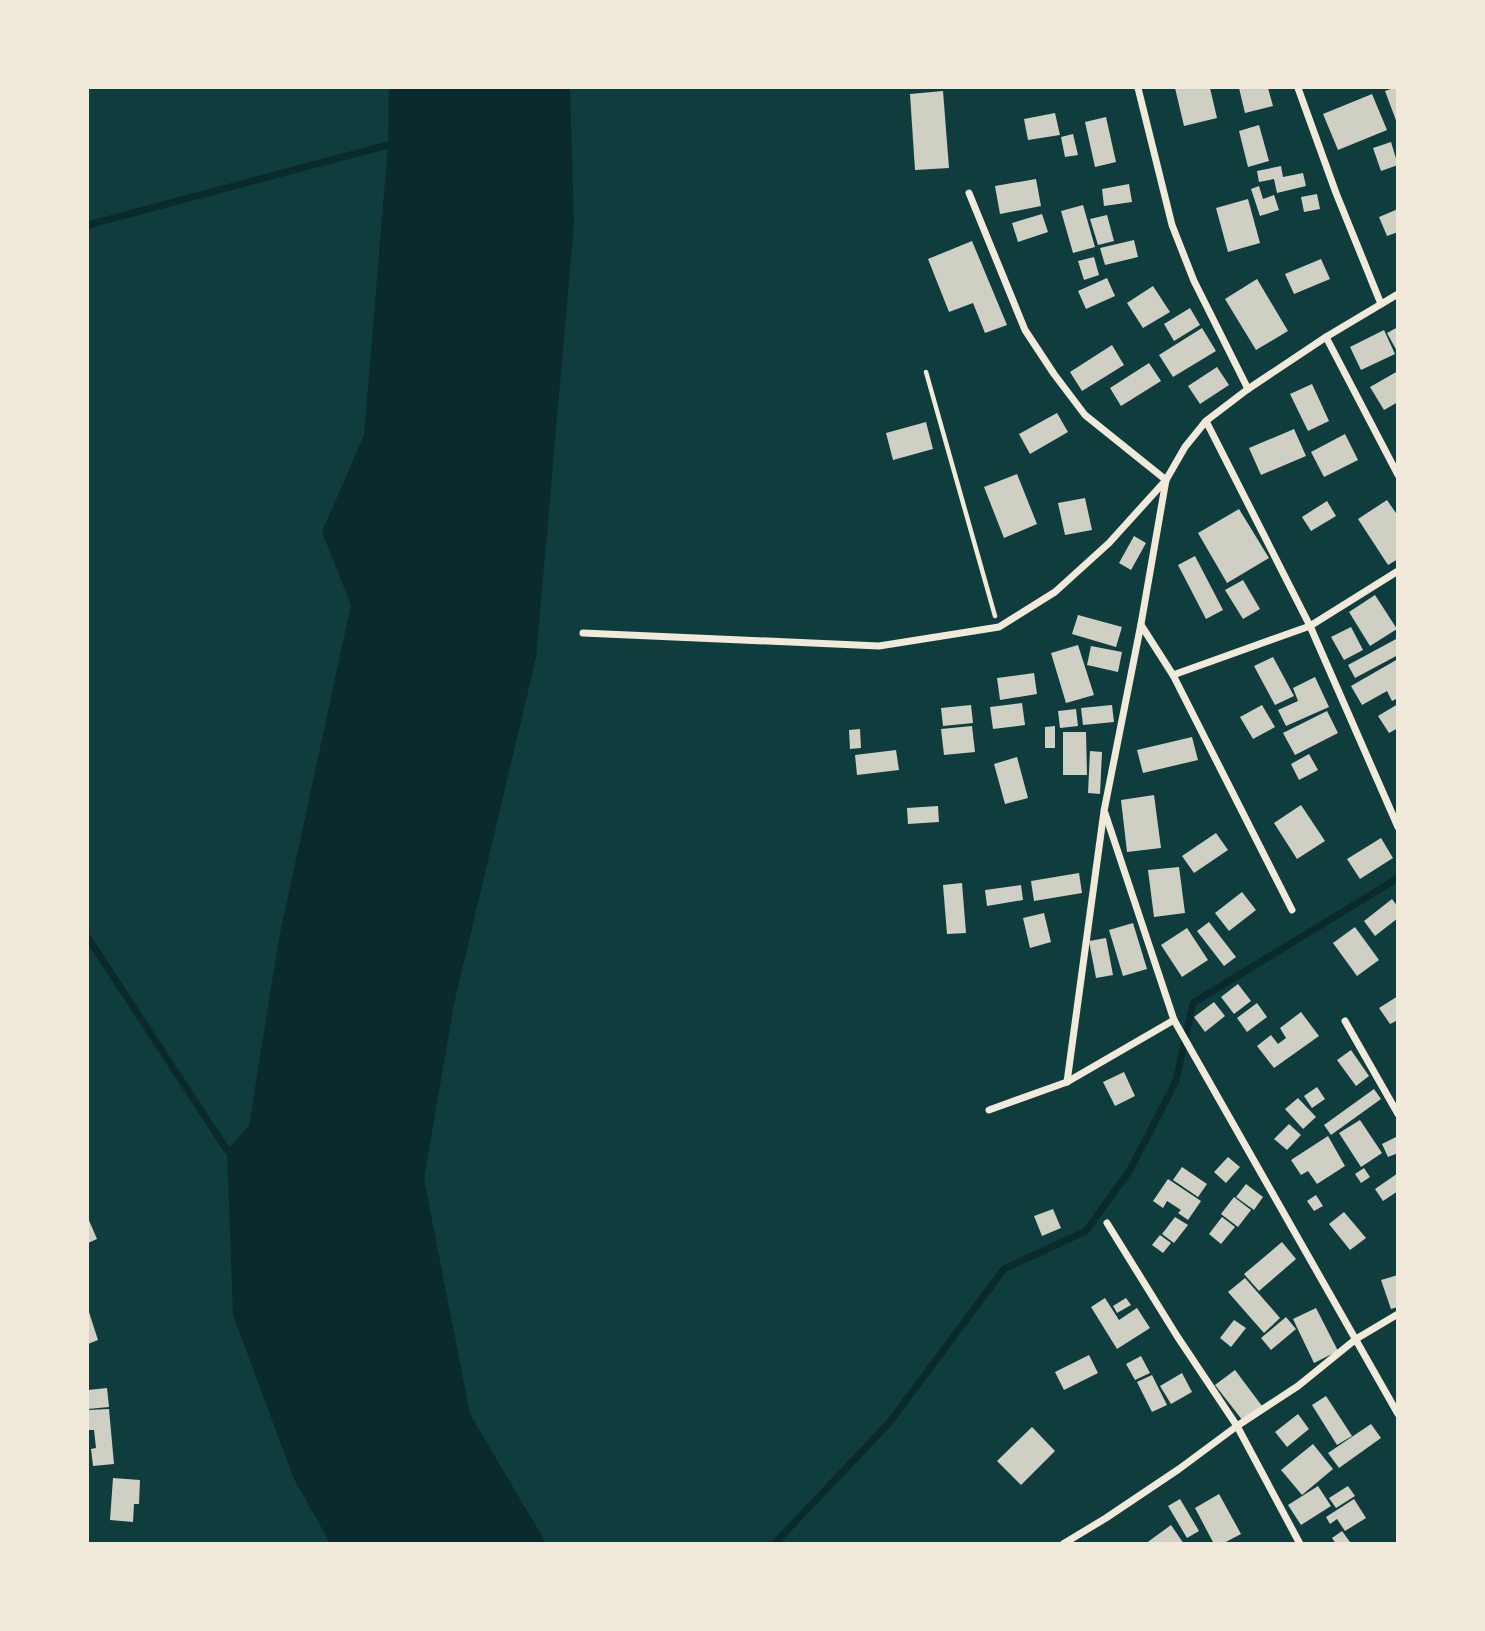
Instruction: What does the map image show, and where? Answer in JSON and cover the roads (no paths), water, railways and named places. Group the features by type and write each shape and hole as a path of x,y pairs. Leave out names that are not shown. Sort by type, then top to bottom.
{"street":[{"path":"1138,88 1172,225 1194,281 1248,389"},
{"path":"1298,88 1336,193 1381,304"},
{"path":"969,193 1025,330 1054,374 1085,415 1166,480"},
{"path":"583,634 879,646 999,626 1055,592 1109,543 1166,480 1185,447 1206,421 1248,389 1326,337 1398,294"},
{"path":"1326,337 1398,475"},
{"path":"1206,421 1310,626 1398,827"},
{"path":"1067,1082 1104,811 1166,480"},
{"path":"1173,675 1310,626 1398,571"},
{"path":"1141,624 1173,675 1292,910"},
{"path":"1104,811 1174,1020 1398,1414"},
{"path":"989,1110 1067,1082 1174,1020"},
{"path":"1345,1021 1398,1114"},
{"path":"1107,1223 1237,1426 1300,1544"},
{"path":"1063,1544 1107,1518 1298,1386 1356,1339 1398,1314"}],"water":[{"path":"389,88 570,88 574,224 536,658 454,1004 424,1179 470,1414 546,1543 330,1543 294,1479 233,1315 227,1150 249,1126 279,938 351,605 322,532 364,435 388,145"}],"waterway":[{"path":"88,225 388,145 398,148"},
{"path":"774,1544 889,1423 1004,1269 1086,1231 1130,1170 1176,1081 1193,1003 1398,878"},
{"path":"88,938 227,1150 235,1151"}]}
